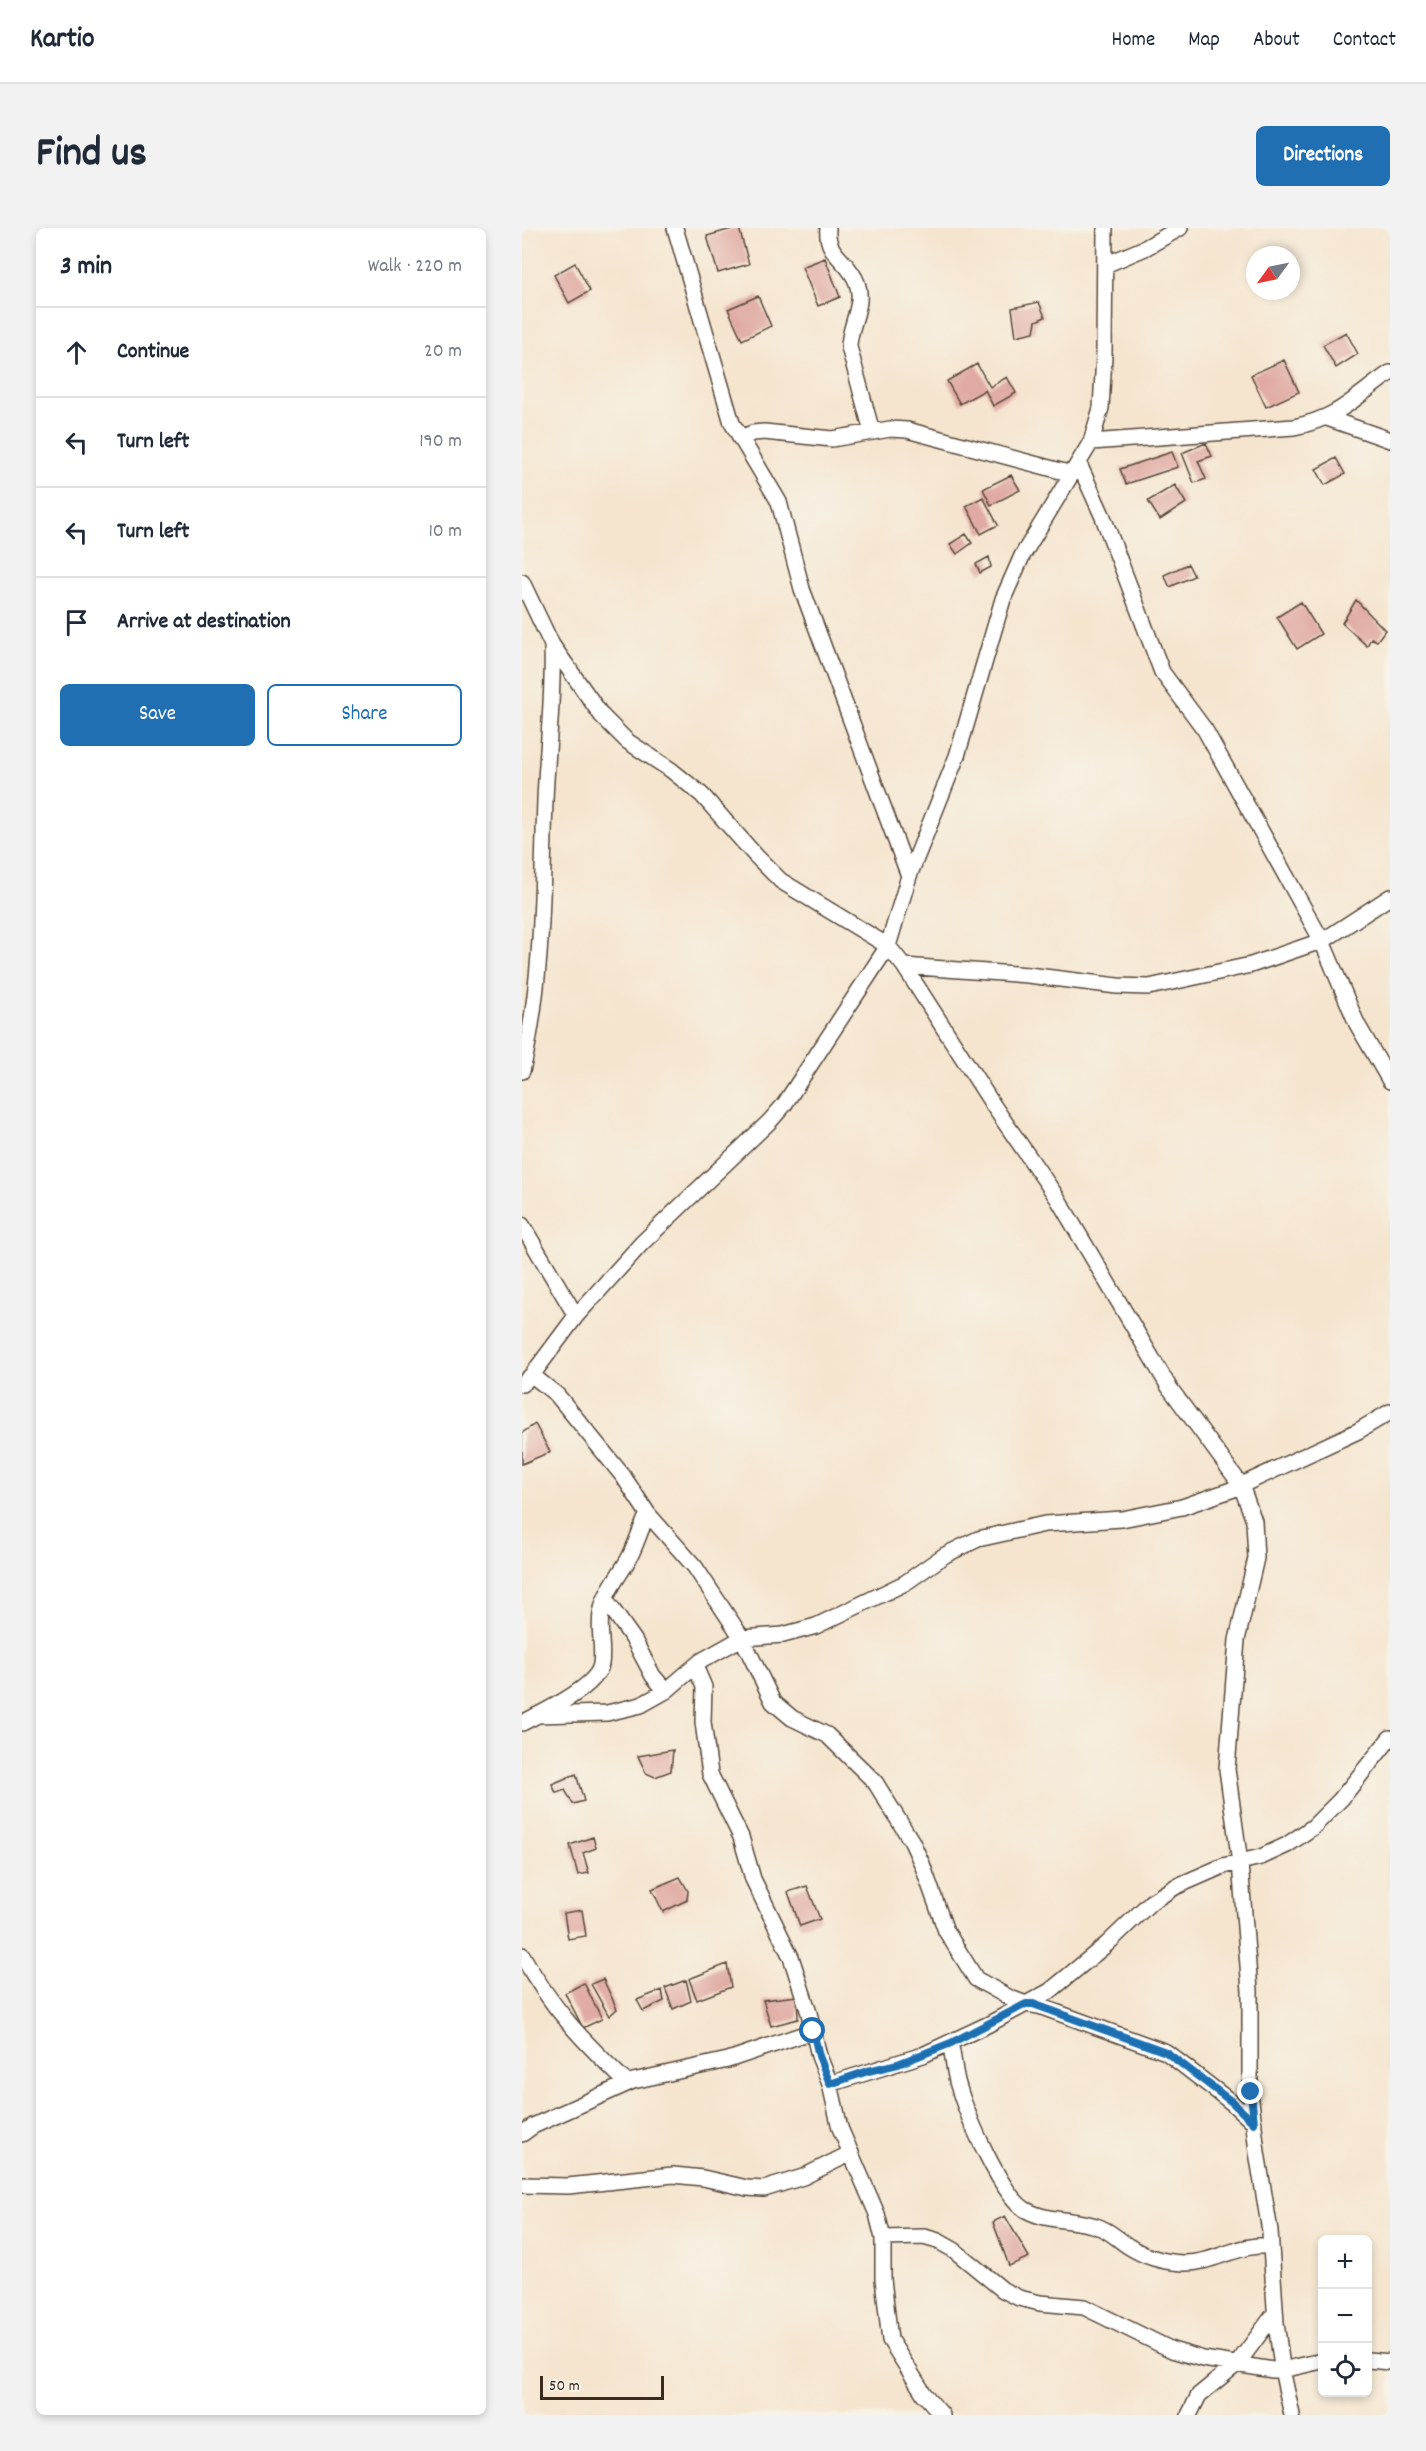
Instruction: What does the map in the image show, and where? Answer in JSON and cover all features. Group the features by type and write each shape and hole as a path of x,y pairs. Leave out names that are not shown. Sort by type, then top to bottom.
{"street":[{"path":"675,228 724,402 740,438 779,502 802,589 909,876"},
{"path":"828,228 829,246 847,266 858,285 860,297 849,337 849,347 872,432"},
{"path":"1105,228 1104,356 1101,408 1091,442 1023,556 1003,599 957,756 909,876 888,946 784,1105 771,1121 642,1243 576,1316 527,1380 557,1395 623,1476 648,1514 695,1567 742,1638 773,1702 792,1718 826,1735 875,1782 912,1842 946,1931 976,1979 1026,2004 1039,2006 1166,2052 1232,2102 1254,2123"},
{"path":"1105,265 1145,248 1180,228"},
{"path":"1091,442 1294,428 1338,413 1390,373"},
{"path":"1327,418 1390,440"},
{"path":"740,438 764,432 832,439 890,429 907,430 1076,469 1103,517 1162,672 1205,730 1322,941 1357,1024 1390,1081"},
{"path":"522,582 552,645 602,716 627,741 671,770 702,795 781,881 888,946 904,966 994,1108 1058,1199 1169,1387 1241,1485 1254,1521 1256,1558 1237,1640 1228,1747 1230,1794 1240,1863 1250,1991 1251,2092 1254,2123 1271,2246 1275,2313 1282,2370 1292,2415"},
{"path":"522,1071 538,972 545,789 553,684 552,645"},
{"path":"904,966 1149,987 1251,965 1322,941 1390,897"},
{"path":"522,1225 576,1316"},
{"path":"537,1715 608,1713 640,1705 666,1691 695,1666 742,1638 783,1635 816,1626 906,1583 945,1555 978,1539 1045,1524 1112,1520 1182,1507 1241,1485 1358,1431 1390,1413"},
{"path":"522,1723 564,1700 597,1673 601,1664 601,1612 605,1599 629,1558 648,1514"},
{"path":"605,1599 634,1640 653,1676 666,1691"},
{"path":"695,1666 704,1687 703,1722 710,1774 741,1837 753,1878 791,1957 819,2056 830,2084 834,2106 884,2238 883,2279 890,2340 924,2394 942,2415"},
{"path":"830,2084 898,2064 951,2043 1050,1991 1080,1967 1151,1902 1196,1876 1276,1851 1313,1827 1341,1799 1390,1738"},
{"path":"522,1955 538,1983 577,2035 627,2083"},
{"path":"522,2134 533,2126 627,2083 728,2060 813,2031"},
{"path":"951,2043 958,2085 966,2109 1008,2192 1026,2210 1102,2228 1146,2257 1164,2261 1185,2263 1203,2261 1239,2248 1255,2245 1271,2246"},
{"path":"522,2185 568,2186 673,2175 764,2189 803,2177 851,2153"},
{"path":"884,2238 924,2237 939,2241 954,2250 1003,2290 1019,2298 1040,2303 1084,2307 1172,2350 1203,2359 1238,2363 1260,2369 1282,2370 1318,2362"},
{"path":"1190,2415 1199,2395 1238,2363 1275,2313"},
{"path":"1372,2360 1390,2362"}],"building":[{"path":"739,228 749,264 718,273 707,236"},
{"path":"825,258 840,297 818,306 802,267"},
{"path":"575,263 590,291 569,303 554,275"},
{"path":"758,296 771,326 742,340 728,309"},
{"path":"1039,302 1045,317 1036,321 1034,332 1016,336 1012,308"},
{"path":"1346,332 1358,354 1336,368 1323,345"},
{"path":"1284,360 1299,392 1266,407 1251,375"},
{"path":"977,364 990,387 1007,377 1016,393 993,406 985,390 960,404 947,381"},
{"path":"1206,443 1212,456 1198,461 1206,479 1194,483 1182,453"},
{"path":"1172,452 1178,467 1126,484 1120,469"},
{"path":"1336,458 1345,474 1325,485 1316,469"},
{"path":"1011,475 1020,490 991,505 983,489"},
{"path":"1175,485 1186,503 1160,520 1148,501"},
{"path":"983,497 998,525 981,534 966,506"},
{"path":"966,534 972,543 957,554 950,544"},
{"path":"989,557 991,567 980,573 976,564"},
{"path":"1188,564 1194,576 1170,587 1164,575"},
{"path":"1356,600 1385,630 1377,641 1371,638 1367,646 1342,623"},
{"path":"1301,602 1321,634 1297,649 1277,617"},
{"path":"535,1424 550,1452 522,1464 522,1433"},
{"path":"673,1750 671,1771 655,1777 646,1773 638,1756"},
{"path":"576,1774 584,1801 573,1804 565,1790 556,1793 552,1784"},
{"path":"593,1837 596,1848 583,1853 589,1873 578,1875 570,1845"},
{"path":"680,1877 688,1891 687,1900 663,1912 652,1889"},
{"path":"807,1886 820,1919 800,1926 788,1892"},
{"path":"582,1910 586,1936 568,1939 564,1913"},
{"path":"727,1964 731,1987 697,2000 689,1979"},
{"path":"603,1979 617,2009 609,2016 591,1984"},
{"path":"686,1980 691,2001 673,2009 665,1988"},
{"path":"584,1983 602,2019 583,2028 565,1993"},
{"path":"662,1990 664,2001 643,2011 637,2000"},
{"path":"797,1996 798,2019 771,2026 763,2000"},
{"path":"1005,2216 1029,2257 1009,2266 993,2222"}],"route":[{"path":"813,2031 819,2056 830,2084 923,2055 956,2041 1026,2004 1033,2004 1166,2052 1232,2102 1254,2123 1251,2092"}]}
